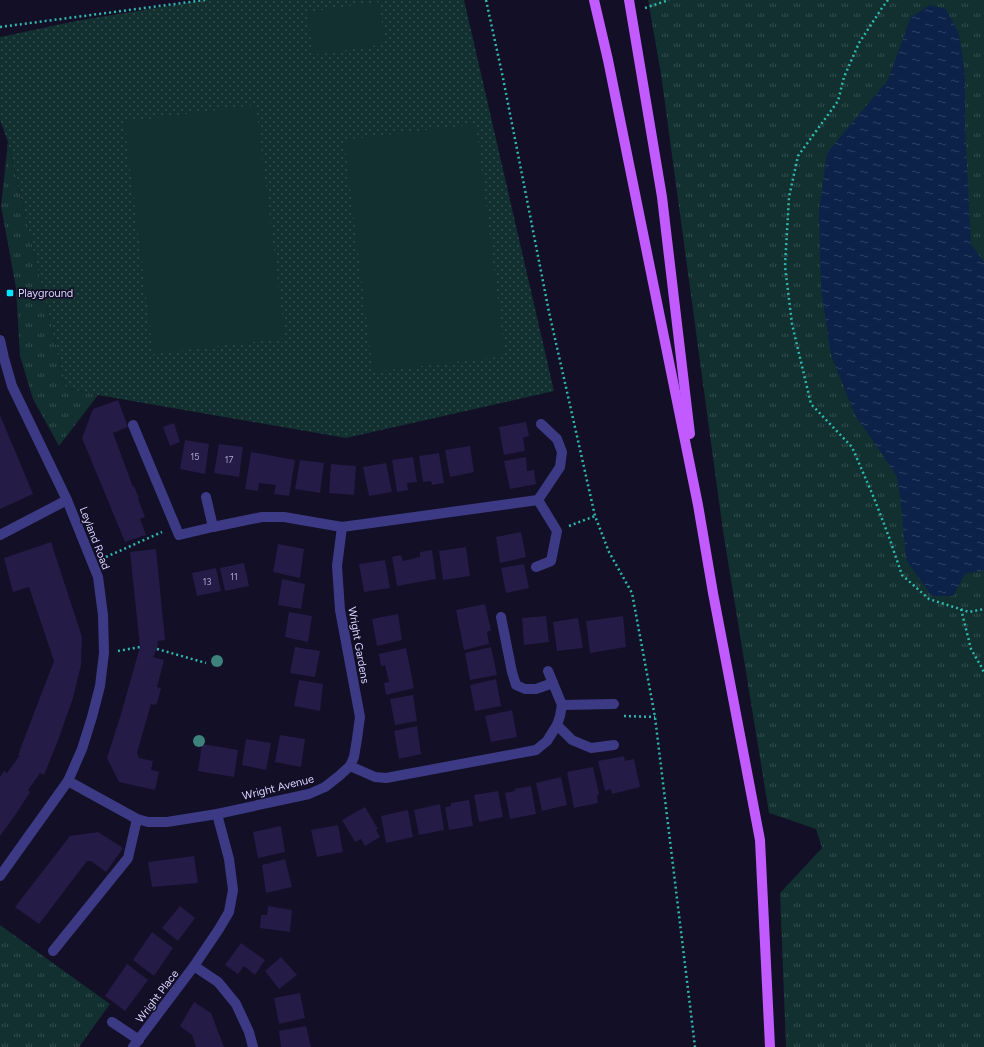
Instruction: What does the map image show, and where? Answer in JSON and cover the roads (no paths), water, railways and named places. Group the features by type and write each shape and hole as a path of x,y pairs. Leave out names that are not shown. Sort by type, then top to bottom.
{"main road":[{"path":"594,0 608,60 698,505 760,840 770,1047"},
{"path":"629,0 662,196 698,505"}],"street":[{"name":"Leyland Road","path":"0,340 12,386 67,500 98,576 103,615 104,653 100,686 92,717 82,749 68,781 0,876"},
{"path":"133,425 180,535 213,526 262,517 284,517 342,527 538,500 560,467 562,452 557,439 541,424"},
{"path":"206,497 213,526"},
{"path":"0,535 67,500"},
{"path":"536,567 552,561 557,531 538,500"},
{"name":"Wright Gardens","path":"342,527 337,566 340,610 360,717 354,757 350,766"},
{"path":"501,617 516,685 526,689 536,689 553,683"},
{"path":"350,766 375,777 386,778 536,750 547,741 557,725 562,705 548,671"},
{"path":"562,705 614,704"},
{"path":"557,725 572,740 591,748 614,744"},
{"name":"Wright Avenue","path":"68,781 137,820 148,822 167,822 217,814 309,794 324,787 350,766"},
{"name":"Wright Place","path":"112,1022 136,1044 194,966 229,912 234,890 229,859 217,814"},
{"path":"53,951 128,858 137,820"},
{"name":"Wright Place","path":"194,966 218,982 236,1004 249,1032 253,1047"}],"water":[{"path":"930,5 946,9 959,34 965,74 965,128 971,244 984,262 984,570 965,574 953,596 932,596 906,560 897,477 855,415 831,355 821,289 819,211 827,153 888,80 911,17"}],"place":[{"name":"Playground","path":"10,293"}]}
